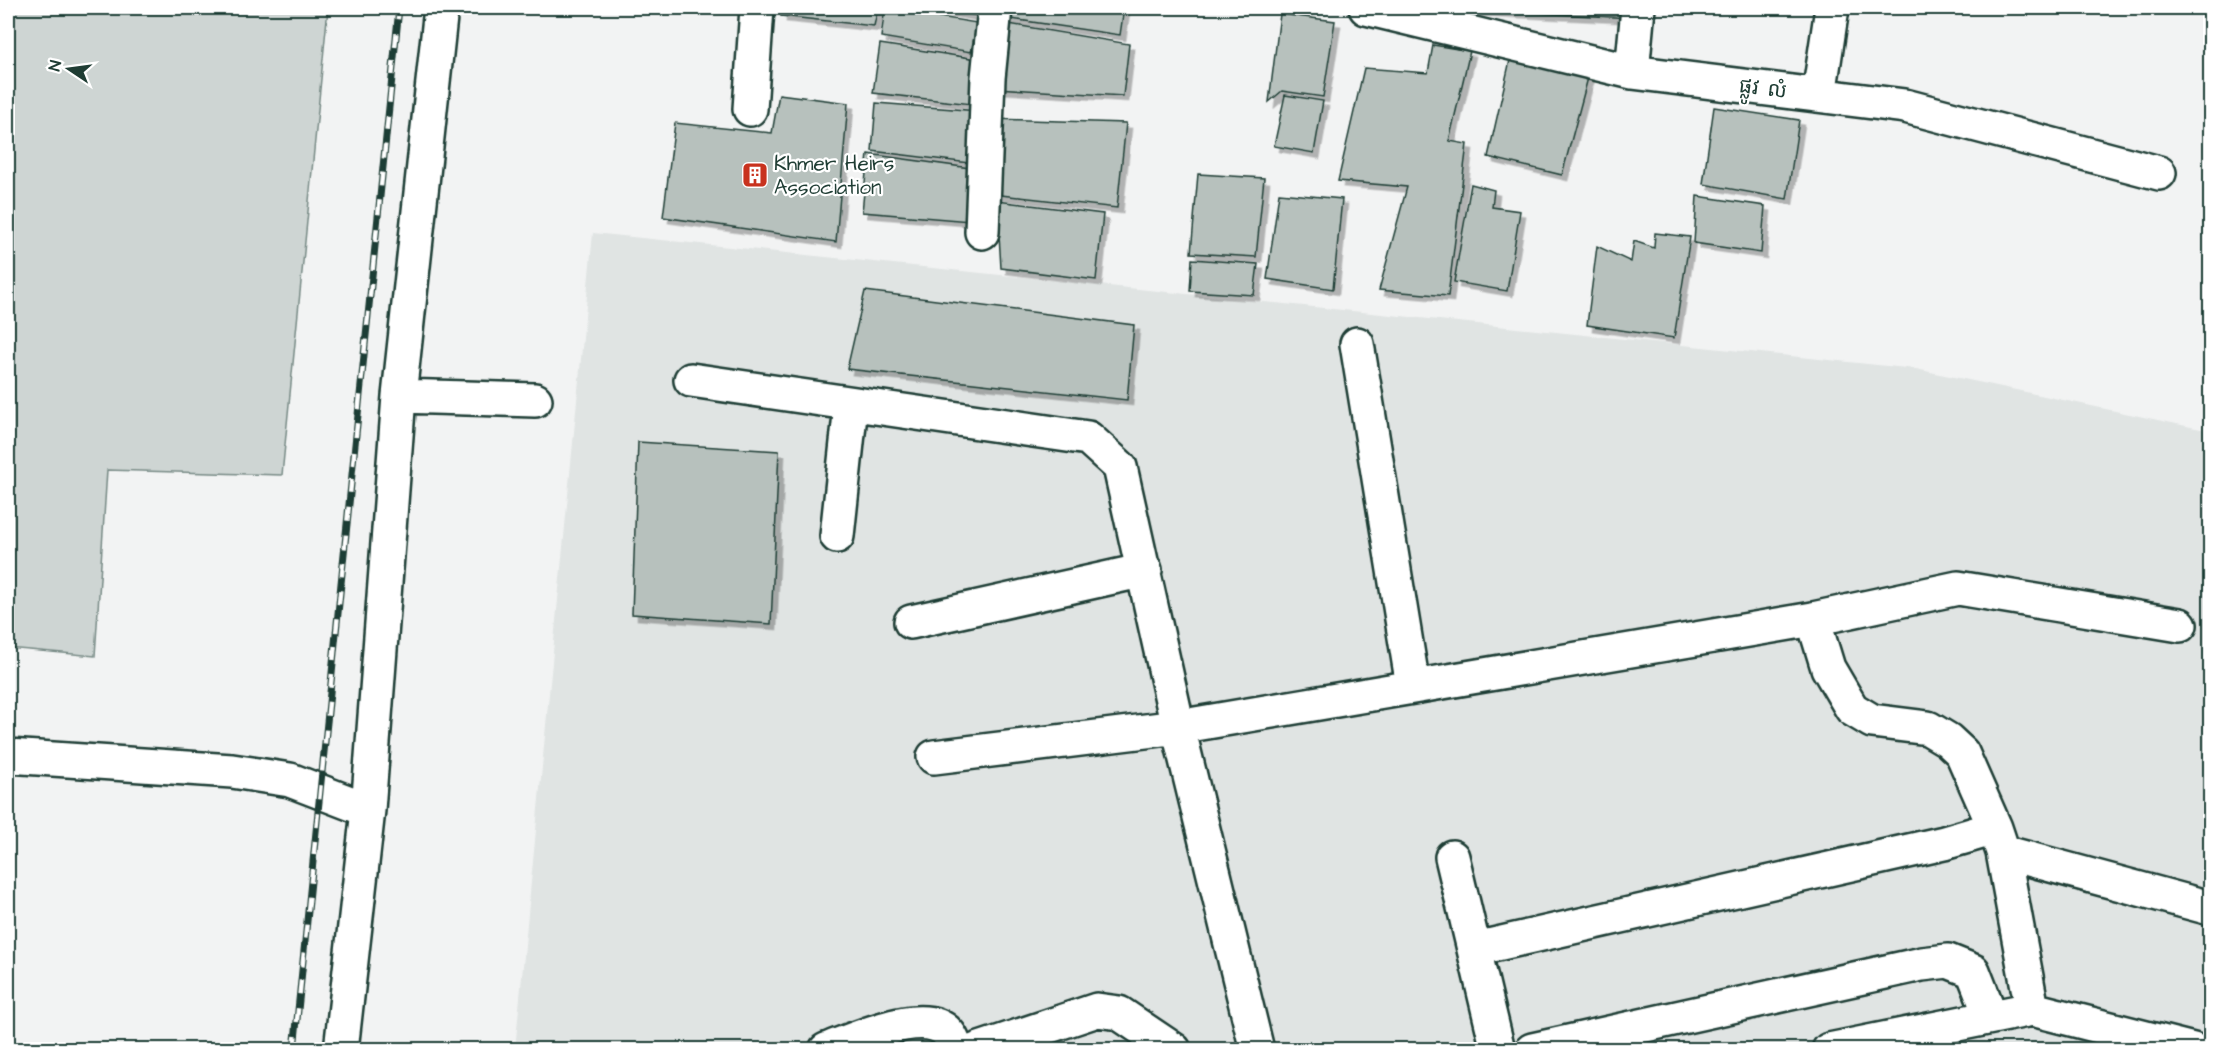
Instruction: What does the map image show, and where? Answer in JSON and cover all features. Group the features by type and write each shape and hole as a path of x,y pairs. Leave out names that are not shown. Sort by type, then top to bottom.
{"street":[{"path":"341,1050 368,810 399,396 441,8"},
{"path":"750,109 757,8"},
{"path":"982,232 988,78 995,8"},
{"name":"ផ្លូវ លំ","path":"1366,8 1632,72 1905,106 2159,173"},
{"path":"1632,72 1638,8"},
{"path":"1819,95 1833,8"},
{"path":"1357,344 1413,686"},
{"path":"691,380 1088,438 1120,467 1145,570 1178,727 1257,1050"},
{"path":"399,396 535,400"},
{"path":"837,536 851,405"},
{"path":"911,622 1145,570"},
{"path":"934,757 1178,727 1813,619 1958,588 2180,625"},
{"path":"1813,619 1828,668 1852,709 1872,721 1928,728 1948,740 1962,753 1999,840 2032,1009"},
{"path":"8,756 232,771 290,780 368,810"},
{"path":"1475,950 1933,846 1999,840 2211,908"},
{"path":"1452,857 1498,1050"},
{"path":"1532,1050 1922,964 1948,961 1972,971 1991,1017"},
{"path":"1829,1050 2032,1009 2101,1038 2193,1050"},
{"path":"977,1050 1097,1010 1119,1013 1174,1050"},
{"path":"826,1050 901,1024 929,1022 947,1032 957,1050"}],"shaded area":[{"path":"8,8 328,8 282,475 107,470 95,656 8,648"},
{"path":"593,233 1916,369 2210,431 2210,1049 515,1050"}],"building":[{"path":"782,8 878,8 874,26 781,16"},
{"path":"885,8 977,23 971,52 881,37"},
{"path":"928,8 981,8 979,16"},
{"path":"1007,8 1124,8 1120,35 1005,18"},
{"path":"1422,8 1468,8 1466,21"},
{"path":"1475,8 1633,8 1632,18 1475,10"},
{"path":"1280,14 1335,21 1323,97 1282,91 1269,102"},
{"path":"1003,23 1129,44 1123,96 996,88"},
{"path":"880,44 977,59 972,104 873,93"},
{"path":"1433,45 1470,51 1449,141 1467,144 1448,296 1379,290 1407,187 1338,181 1364,68 1428,73"},
{"path":"1510,60 1589,74 1562,175 1488,157"},
{"name":"Khmer Heirs Association","path":"779,94 848,103 836,242 663,217 675,123 772,133"},
{"path":"1285,95 1323,101 1314,153 1274,146"},
{"path":"876,103 979,111 977,164 872,151"},
{"path":"1714,107 1799,120 1787,199 1703,184"},
{"path":"993,119 1126,123 1117,208 992,194"},
{"path":"868,154 977,169 970,221 862,212"},
{"path":"1198,174 1264,178 1256,257 1191,253"},
{"path":"1471,184 1494,190 1492,207 1520,211 1507,291 1454,282"},
{"path":"1279,193 1342,199 1333,289 1267,279"},
{"path":"1697,196 1765,206 1761,253 1694,243"},
{"path":"997,201 1103,214 1096,280 1001,268"},
{"path":"1655,233 1690,237 1674,338 1587,325 1597,246 1631,262 1634,241 1654,248"},
{"path":"1192,259 1258,264 1254,295 1190,291"},
{"path":"865,291 1134,325 1127,400 847,369"},
{"path":"638,442 779,451 771,624 632,614"}],"railway":[{"path":"294,1050 399,8"}],"place":[{"name":"Khmer Heirs Association","path":"755,175"}]}
